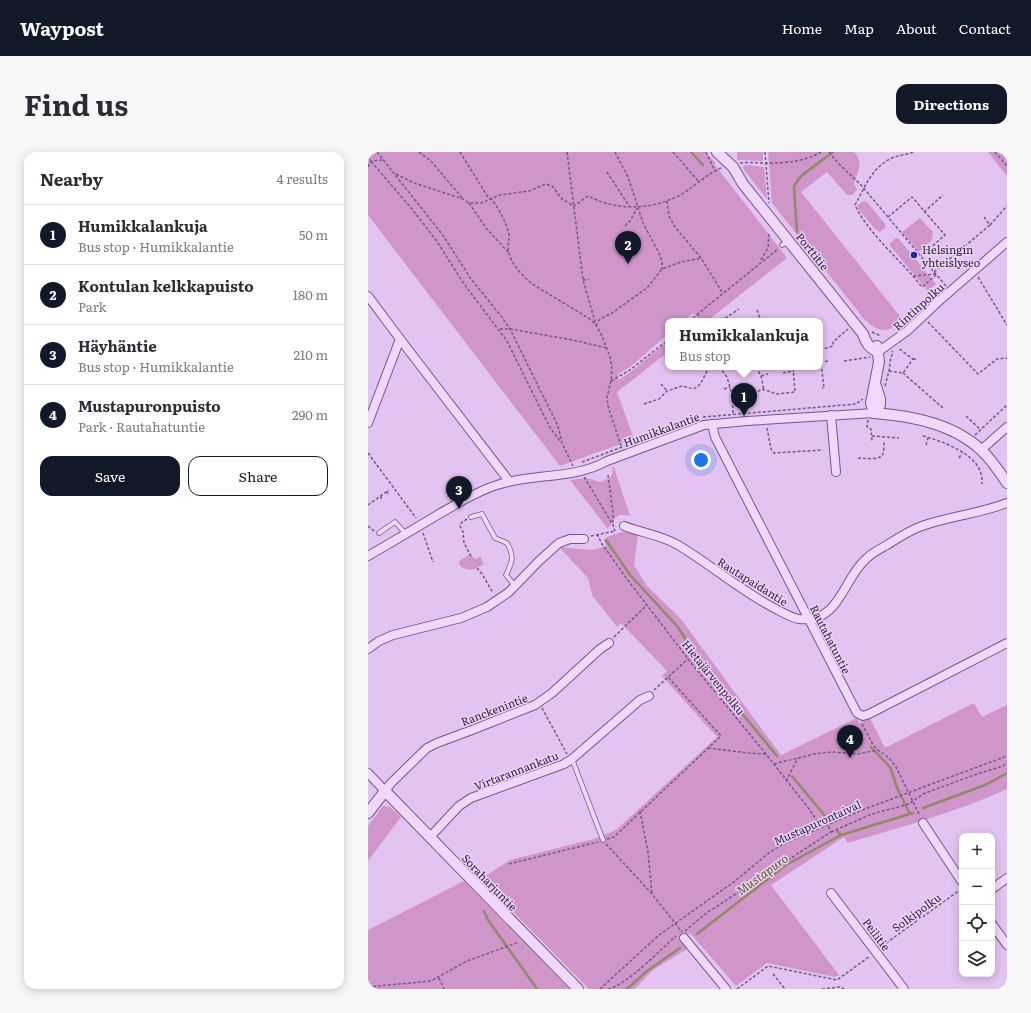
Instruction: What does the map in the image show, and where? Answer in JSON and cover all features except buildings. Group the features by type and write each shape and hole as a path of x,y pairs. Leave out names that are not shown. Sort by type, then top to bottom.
{"street":[{"name":"Porttitie","path":"719,154 733,167 743,184 786,243 863,334 870,338 876,345 874,355"},
{"name":"Rintinpolku","path":"874,355 908,331 950,291 1007,242"},
{"path":"368,296 509,481"},
{"path":"368,423 400,339"},
{"path":"871,415 880,405 875,380 878,362 874,355"},
{"path":"831,415 836,472"},
{"name":"Humikkalantie","path":"368,556 479,492 495,485 509,481 569,473 596,467 607,461 692,429 712,424 831,415 899,415 938,424 958,433 981,450 994,464 1007,483"},
{"name":"Rautahatuntie","path":"712,424 715,437 857,713 860,715"},
{"path":"981,450 1007,427"},
{"path":"808,619 817,618 830,610 863,561 889,544 922,526 978,513 1007,504"},
{"name":"Rautapaidantie","path":"624,526 636,531 654,534 674,542 761,601 796,618 808,619"},
{"path":"370,644 393,635 461,618 487,607 515,586 538,561 559,543 565,540 584,539"},
{"name":"Ranckenintie","path":"385,791 391,783 427,748 539,703 600,649 609,643"},
{"path":"860,715 869,714 1007,643"},
{"name":"Virtarannankatu","path":"430,837 459,806 466,801 564,764 572,759 640,700 649,696"},
{"path":"368,773 385,791 368,813"},
{"name":"Soraharjuntie","path":"385,791 578,989"},
{"path":"923,823 959,877"},
{"path":"995,887 1007,878"},
{"name":"Peilitie","path":"831,893 878,950 904,989"},
{"path":"995,928 1007,945"},
{"path":"684,938 726,989"}],"lane":[{"path":"471,517 482,514 495,538 507,543 512,555 512,562 506,575 515,586"},
{"path":"377,532 396,522 406,534"},
{"path":"572,759 603,840"}],"path":[{"path":"377,152 442,234 471,280 510,329 558,426 562,443 572,466"},
{"path":"419,152 431,161 463,199"},
{"path":"460,152 488,197 492,199 499,210 509,233 508,252"},
{"path":"567,152 583,280 596,325 607,348 612,367 611,381 607,398 608,406 621,446"},
{"path":"615,152 628,177 643,223 659,252 662,261 662,269"},
{"path":"673,152 699,182"},
{"path":"706,152 715,171"},
{"path":"764,152 770,207"},
{"path":"737,164 797,161 809,158 821,152"},
{"path":"828,152 864,189 950,291"},
{"path":"913,152 882,163 872,173 855,204 859,213 922,288 935,274 990,225 1007,206"},
{"path":"995,152 1007,166"},
{"path":"368,158 412,209 436,240 464,284 500,329 551,430 562,443"},
{"path":"371,161 383,160"},
{"path":"368,166 371,161"},
{"path":"574,206 588,196 598,201 620,206 648,206 667,201 686,191 720,167 723,170"},
{"path":"607,172 629,206"},
{"path":"394,173 414,183 463,199 469,203 486,228 508,252 512,261 527,280 590,319 596,325"},
{"path":"469,203 481,202 500,195 528,191 549,184 562,199 574,206"},
{"path":"924,212 943,195"},
{"path":"888,217 912,198 945,235 920,256"},
{"path":"667,201 670,216 675,227 701,258 723,293"},
{"path":"625,226 635,213 637,206"},
{"path":"984,217 990,225"},
{"path":"760,262 768,248 769,229"},
{"path":"693,318 760,262 786,243"},
{"path":"596,325 600,319 612,313 647,288 662,269 681,262 701,258"},
{"path":"912,276 935,274"},
{"path":"977,276 989,293 1007,325"},
{"path":"583,280 589,278"},
{"path":"726,318 739,309"},
{"path":"757,310 760,318"},
{"path":"697,318 698,314"},
{"path":"927,321 974,368 978,374 997,359 1007,358"},
{"path":"500,329 510,329 607,348"},
{"path":"823,349 833,346 833,342 848,329"},
{"path":"611,381 630,370 665,342"},
{"path":"898,348 913,359 918,360"},
{"path":"884,390 889,371 890,357 893,353"},
{"path":"844,361 874,355"},
{"path":"903,373 913,359"},
{"path":"823,362 830,361"},
{"path":"644,404 659,399 667,391 682,386 693,389 697,387 701,383 708,370"},
{"path":"722,370 728,377 732,394 733,413"},
{"path":"758,370 761,376 764,390"},
{"path":"822,370 824,388 822,388"},
{"path":"732,394 757,392 762,389 777,394 796,392 794,371 783,373"},
{"path":"889,371 903,373 909,380 943,408"},
{"path":"761,376 768,374"},
{"path":"661,384 667,391"},
{"path":"724,389 730,387"},
{"path":"937,402 939,398"},
{"path":"979,438 975,434 1007,405"},
{"path":"871,415 867,427 871,428 872,441"},
{"path":"966,416 980,430"},
{"path":"766,425 771,449 774,453 823,450"},
{"path":"872,436 899,438"},
{"path":"923,436 946,444 962,452 975,462 980,469 982,484"},
{"path":"926,445 928,438"},
{"path":"858,458 874,458 881,456 883,454 884,441"},
{"path":"959,458 962,452"},
{"path":"368,454 418,521"},
{"path":"582,474 613,525 615,531"},
{"path":"608,475 613,525"},
{"path":"368,506 388,490 388,496"},
{"path":"381,496 382,501"},
{"path":"471,517 462,522 460,526 464,532 464,543 472,558"},
{"path":"368,526 377,532"},
{"path":"584,539 597,534 615,531 624,526"},
{"path":"422,531 433,562"},
{"name":"Hietajärvenpolku","path":"597,534 602,544 688,659 774,764 822,828"},
{"path":"477,568 497,601"},
{"path":"609,643 618,632 647,605"},
{"path":"649,696 688,659"},
{"path":"509,864 614,837 640,811 722,736 668,677"},
{"path":"539,703 572,759"},
{"path":"860,715 862,723 873,745 889,758 896,767 923,823"},
{"path":"708,748 766,754"},
{"path":"774,764 814,754 832,752 858,754 878,750"},
{"name":"Mustapurontaival","path":"600,989 649,944 735,881 770,852 783,844 828,825 1007,756"},
{"path":"786,781 798,758"},
{"path":"608,989 613,988 636,972 673,939 683,933 705,914 831,832 872,814 909,804 913,800 941,788 1007,764"},
{"path":"640,811 648,852 652,894"},
{"path":"828,825 831,832"},
{"path":"603,840 676,923"},
{"name":"Solkipolku","path":"737,989 768,966 837,980 959,891"},
{"path":"368,987 431,981 439,978 466,961 523,940"},
{"path":"773,974 785,989"},
{"path":"439,978 444,989"},
{"path":"822,989 840,987 844,989"}],"shaded area":[{"path":"368,152 705,152 715,162 715,165 787,258 711,318 697,318 698,317 693,313 687,318 665,318 665,337 630,367 618,374 618,380 632,371 665,344 665,354 617,392 634,439 560,466 368,215"},
{"path":"737,152 763,152 763,160 739,160 737,159"},
{"path":"768,152 854,152 857,156 859,159 859,167 854,183 857,190 852,195 847,195 827,172 801,192 903,320 897,325 888,330 883,330 869,324 772,203"},
{"path":"988,152 1007,152 1007,176"},
{"path":"743,166 764,167 767,199 744,170"},
{"path":"864,201 867,202 885,224 885,228 880,232 875,229 858,209 858,205"},
{"name":"Helsingin yhteislyseo","path":"920,218 933,232 932,240 919,252 902,232"},
{"path":"896,238 899,239 936,284 928,291 890,246 890,243"},
{"path":"613,465 630,516 622,515 616,517 608,529 570,480 587,478 600,482 610,478 612,475"},
{"path":"621,532 638,534 634,565 647,586 680,618 781,755 857,718 859,723 870,718 885,748 974,703 982,717 1007,705 1007,789 949,812 848,843 844,837 771,885 839,975 835,977 767,963 736,986 690,933 681,940 687,949 653,970 635,989 589,989 481,879 510,860 597,838 616,830 717,737 662,676 667,671 621,623 617,627 592,595 588,578 559,547 592,550 606,546 604,541 607,537"},
{"path":"469,555 476,559 480,557 484,564 472,570 460,566 459,561"},
{"path":"383,806 390,807 401,817 368,861 368,826"},
{"path":"464,881 569,989 368,989 368,930"}],"waterway":[{"path":"691,152 703,165"},
{"path":"797,232 794,186 801,176 833,152"},
{"path":"606,540 630,575 677,626 703,666 777,756"},
{"path":"871,747 890,767 898,790 910,814"},
{"path":"923,808 985,785 1007,773"},
{"path":"792,776 830,822"},
{"name":"Mustapuro","path":"697,934 786,865 841,835 913,813"},
{"name":"Mustapuro","path":"837,831 841,835"},
{"path":"484,911 488,920 537,989"},
{"name":"Mustapuro","path":"627,989 647,971 680,948"}],"place":[{"name":"Helsingin yhteislyseo","path":"914,255"},
{"name":"Kontulan kelkkapuisto","path":"628,264"},
{"name":"Humikkalankuja","path":"744,416"},
{"name":"Häyhäntie","path":"459,509"},
{"name":"Mustapuronpuisto","path":"850,758"}]}
